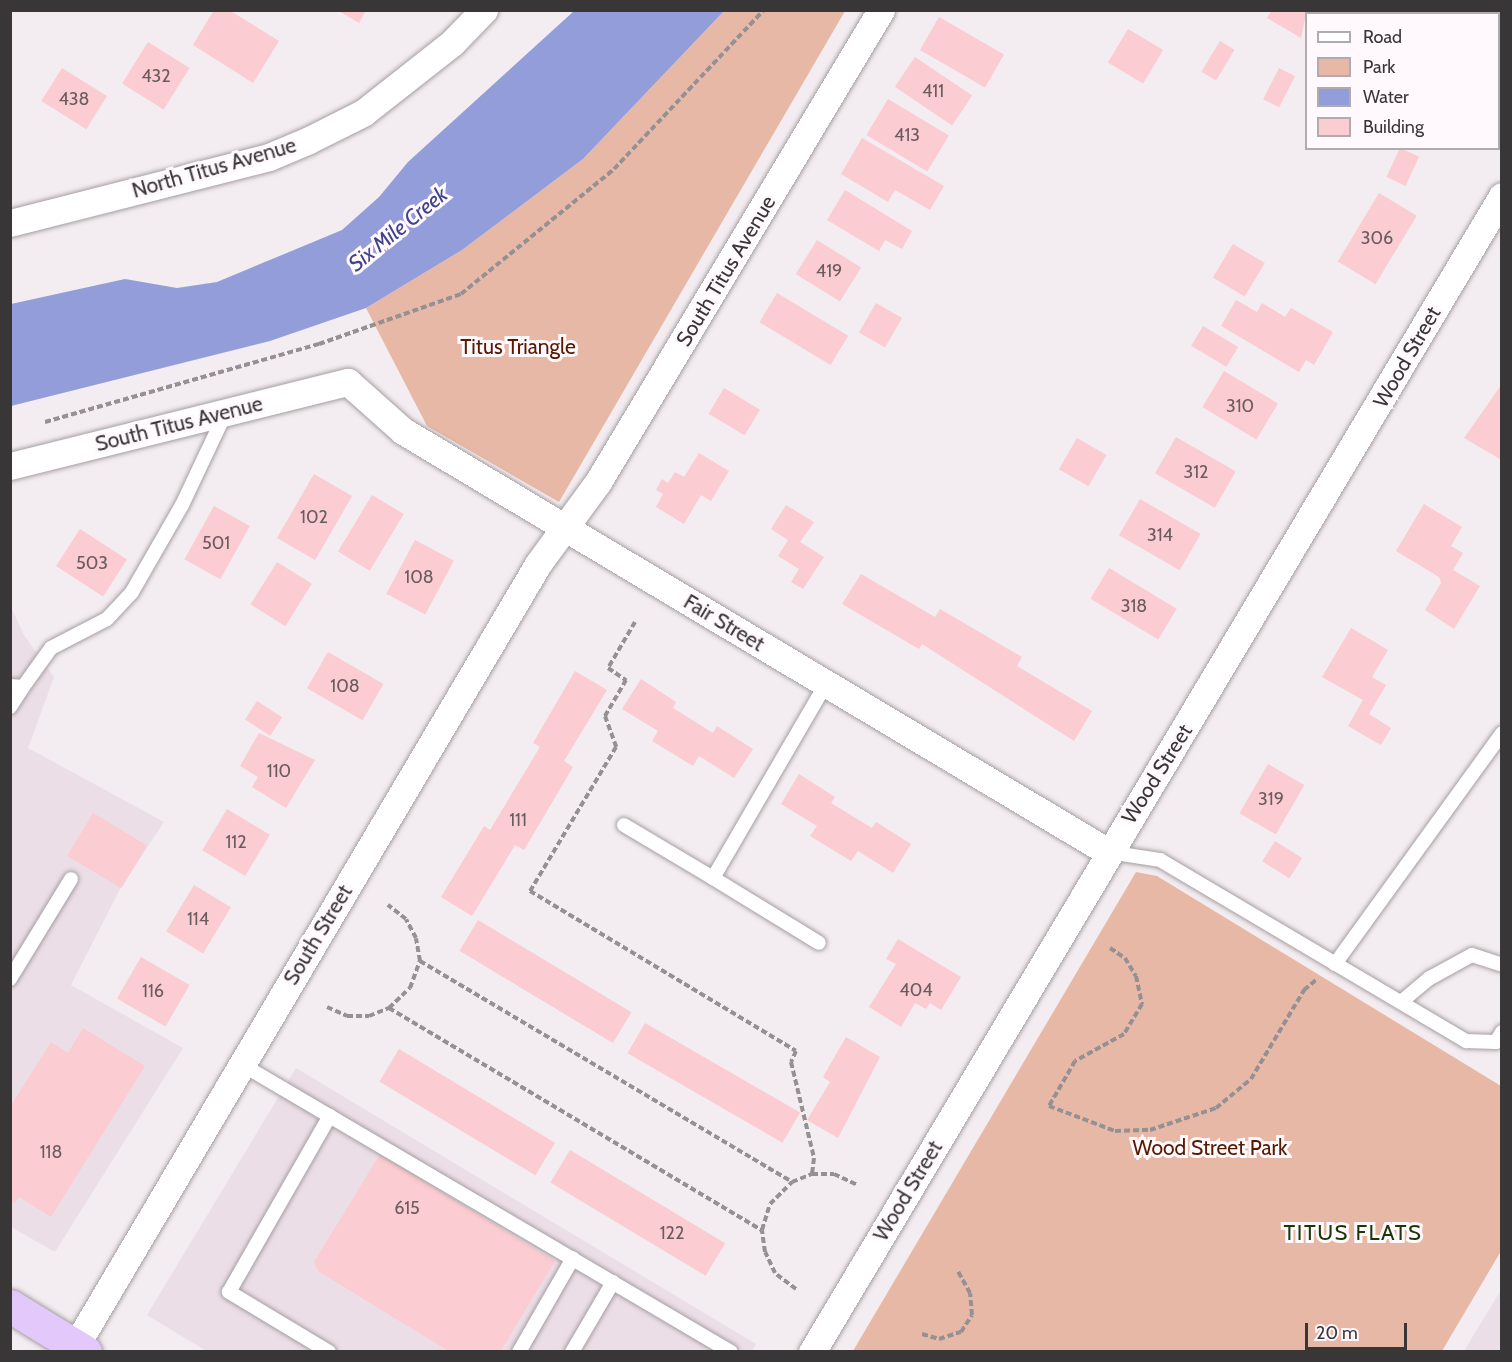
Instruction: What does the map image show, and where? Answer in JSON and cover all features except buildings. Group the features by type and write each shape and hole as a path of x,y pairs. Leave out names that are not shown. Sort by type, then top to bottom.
{"highway":[{"path":"10,1306 74,1350"}],"street":[{"name":"North Titus Avenue","path":"10,224 269,157 309,140 371,106 452,43 484,10"},
{"name":"South Titus Avenue","path":"566,529 881,10"},
{"name":"Wood Street","path":"812,1352 1108,852 1502,196"},
{"name":"South Titus Avenue","path":"10,466 348,382"},
{"name":"Fair Street","path":"348,382 403,432 1108,852"},
{"name":"South Street","path":"74,1350 538,564 566,529"}],"lane":[{"path":"10,707 17,686 51,648 107,619 132,592 182,505 226,412"},
{"path":"713,878 826,684"},
{"path":"1335,964 1502,733"},
{"path":"624,825 819,943"},
{"path":"1108,852 1160,860 1466,1041 1500,1040"},
{"path":"10,980 71,879"},
{"path":"1401,1002 1430,978 1472,955 1502,965"},
{"path":"241,1064 731,1352"},
{"path":"329,1352 229,1292 330,1116"},
{"path":"519,1352 573,1258"},
{"path":"572,1352 613,1282"}],"path":[{"path":"33,426 319,344 461,294 614,169 764,10"},
{"path":"635,622 608,668 626,680 605,716 616,747 530,891 796,1051 791,1062 814,1158 812,1174"},
{"path":"327,1007 347,1016 389,1008 410,988 420,961 416,938 406,920 388,904"},
{"path":"1110,948 1125,958 1136,976 1142,1004 1124,1034 1075,1062 1049,1106 1115,1131 1150,1130 1216,1108 1251,1078 1304,990 1335,964"},
{"path":"420,961 792,1182"},
{"path":"389,1008 762,1230"},
{"path":"796,1289 775,1273 765,1252 762,1230 770,1204 792,1182 812,1174 834,1174 858,1185"},
{"path":"921,1334 939,1339 962,1332 972,1315 970,1293 958,1271"}],"shaded area":[{"path":"10,605 24,635 54,677 28,748 164,822 121,887 71,985 183,1048 55,1252 11,1227"},
{"path":"296,1068 756,1344 751,1352 208,1352 147,1315"},
{"path":"1501,1290 1501,1351 1464,1351"}],"green space":[{"name":"Titus Triangle","path":"724,11 845,11 559,502 427,426 366,308 462,250 583,159"},
{"name":"Wood Street Park","path":"1136,872 1157,876 1501,1086 1501,1251 1442,1351 853,1351"}],"water":[{"name":"Six Mile Creek","path":"574,11 724,11 583,159 462,250 366,308 270,341 11,406 11,304 125,279 177,288 217,282 342,230 379,197 408,162"}],"district":[{"name":"TITUS FLATS","path":"1353,1233"}]}
